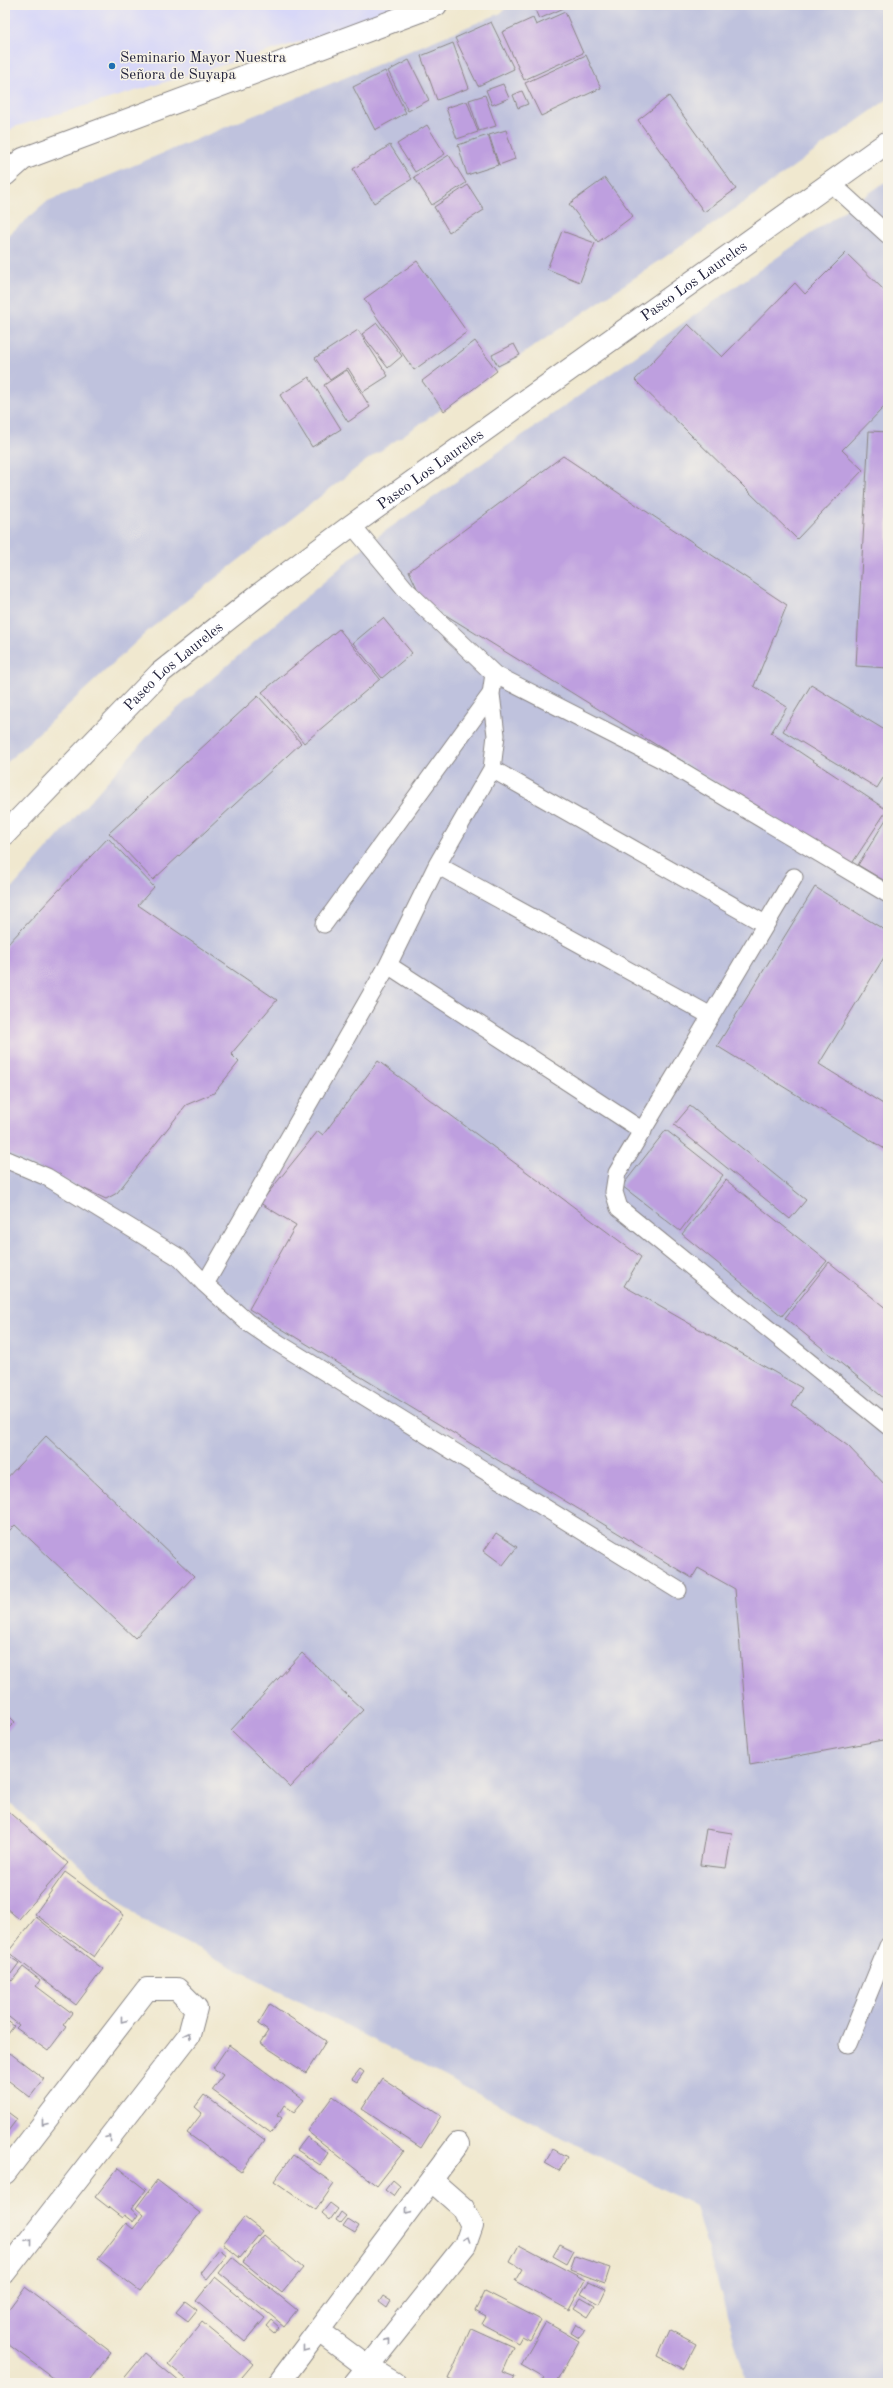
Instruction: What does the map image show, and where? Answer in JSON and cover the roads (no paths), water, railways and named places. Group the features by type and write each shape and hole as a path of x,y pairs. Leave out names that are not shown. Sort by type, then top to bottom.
{"street":[{"path":"5,175 24,159 436,5"},
{"name":"Paseo Los Laureles","path":"5,834 160,674 261,593 352,525 888,142"},
{"path":"5,2173 147,1989 177,1989 196,2008 189,2035 5,2272"},
{"path":"279,2383 458,2144"},
{"path":"361,2375 465,2245 472,2225 463,2208 431,2180"},
{"path":"319,2331 361,2375 394,2383"}],"lane":[{"path":"831,183 888,235"},
{"path":"352,525 407,591 494,674 663,760 888,894"},
{"path":"205,1284 388,965 437,865 492,769 496,735 491,694 494,674"},
{"path":"324,924 491,694"},
{"path":"492,769 765,924"},
{"path":"437,865 711,1016"},
{"path":"794,877 617,1173 614,1192 619,1208 888,1426"},
{"path":"388,965 642,1131"},
{"path":"5,1159 47,1176 180,1258 205,1284 247,1322 278,1343 678,1590"},
{"path":"848,2044 888,1946"}],"place":[{"name":"Seminario Mayor Nuestra Señora de Suyapa","path":"112,66"}]}
